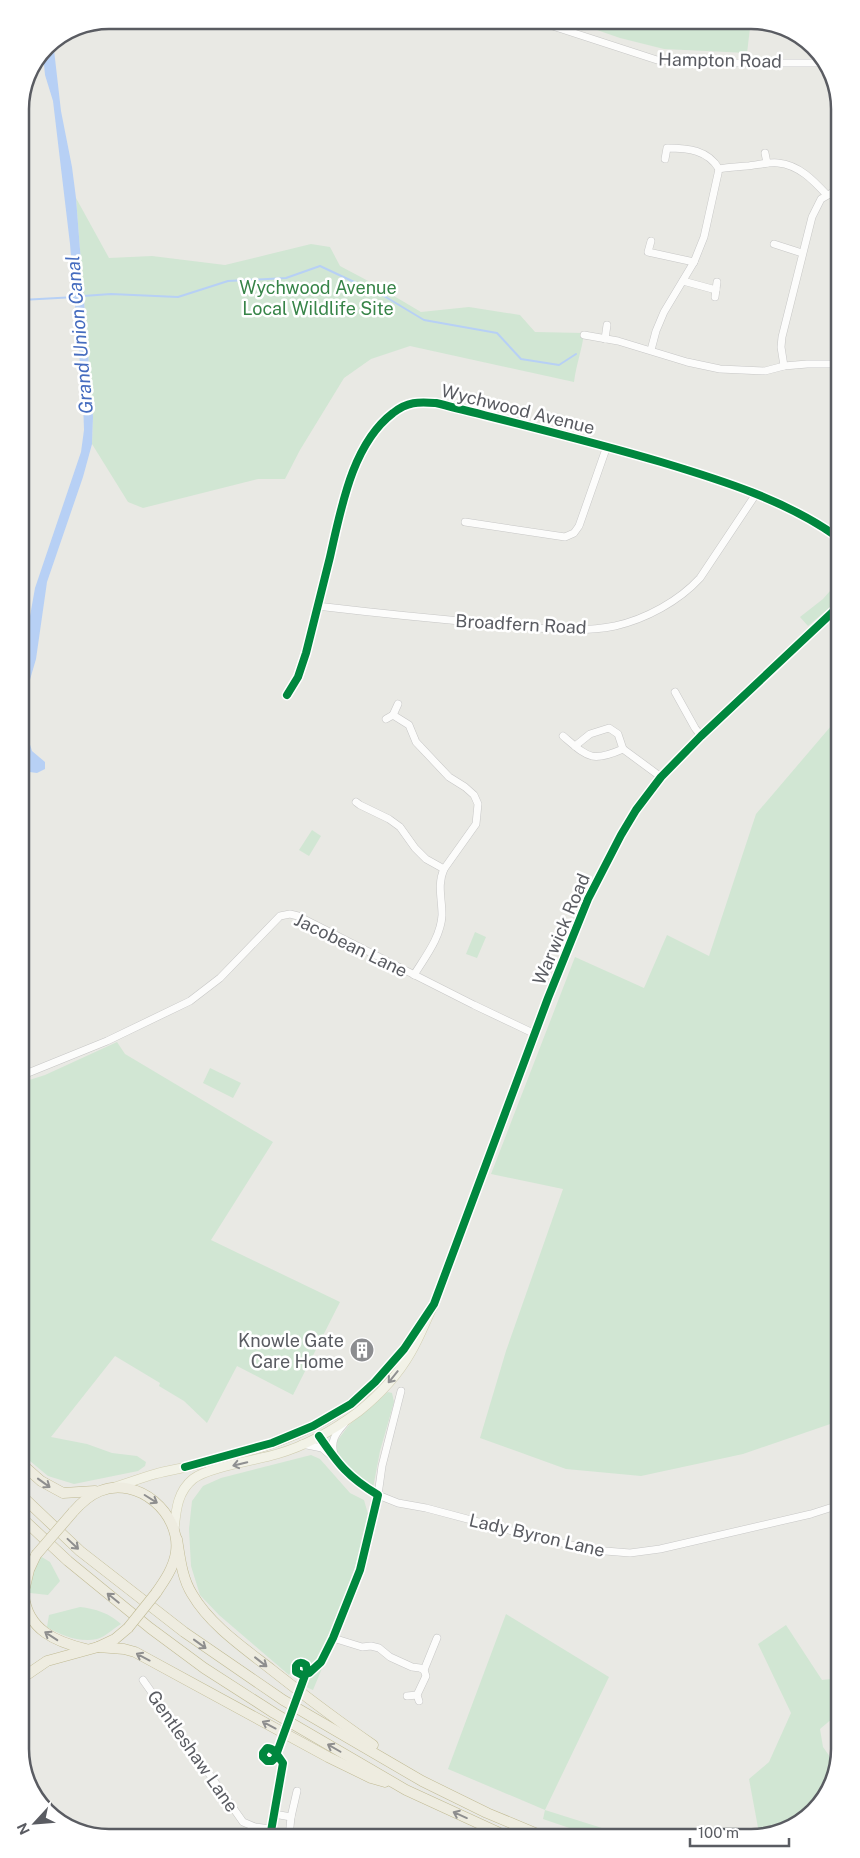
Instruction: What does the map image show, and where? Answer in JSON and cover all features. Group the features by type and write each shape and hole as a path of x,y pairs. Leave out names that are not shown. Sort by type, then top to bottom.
{"highway":[{"path":"29,1470 41,1481 63,1493 99,1491 112,1488 140,1493 158,1503 167,1513 176,1535 184,1575 190,1592 208,1616 337,1720 385,1754 487,1813"},
{"path":"29,1570 36,1554 73,1512 85,1500 99,1491"},
{"path":"29,1503 80,1551 184,1632 236,1669 284,1700 422,1781 487,1813 526,1829"},
{"path":"29,1525 68,1561 150,1628 204,1668 274,1713 406,1790 491,1829"},
{"path":"29,1673 47,1661 94,1648 115,1639 128,1628 170,1572 174,1561 176,1535"},
{"path":"29,1609 34,1621 52,1638 64,1644 124,1649 135,1652 328,1757 371,1778 406,1790"}],"main road":[{"name":"Warwick Road","path":"434,1304 588,898 631,818 661,778 701,736 831,614"},
{"path":"176,1535 176,1506 179,1497 194,1478 209,1471 276,1454 302,1444 349,1418 371,1400 398,1372 411,1352 434,1304"},
{"path":"112,1488 156,1474 244,1452 313,1426 351,1404 363,1393 404,1350 434,1304"},
{"path":"244,1452 261,1451 289,1443 309,1434 319,1436"}],"street":[{"name":"Hampton Road","path":"562,29 657,60 723,63 816,62"},
{"path":"651,350 664,312 694,262 706,229 719,169 708,156 684,148 667,148 665,158"},
{"path":"765,153 767,163"},
{"path":"719,169 767,163 792,166 814,180 827,195"},
{"path":"784,366 781,347 782,337 802,253 816,207 821,199 831,193"},
{"path":"651,240 648,252 694,262"},
{"path":"774,244 802,253"},
{"path":"683,281 716,290"},
{"path":"605,339 607,325"},
{"path":"584,335 651,350 687,362 720,369 765,371 784,366 831,364"},
{"name":"Wychwood Avenue","path":"287,695 298,677 306,653 344,499 359,456 374,433 392,413 416,401 436,403 607,446 706,475 789,509 831,533"},
{"path":"465,522 565,537 574,533 580,526 607,446"},
{"name":"Broadfern Road","path":"317,606 422,618 545,628 592,629 616,626 643,616 692,588 756,494"},
{"path":"675,692 694,728 701,736"},
{"path":"386,719 394,715 398,704"},
{"path":"394,715 409,725 416,742 449,777 474,795 478,804 476,824 441,876 442,916 438,935 414,975"},
{"path":"575,746 590,734 609,728 618,734 623,749 661,778"},
{"path":"563,736 585,755 592,757 612,754 623,749"},
{"path":"356,802 389,819 400,827 426,860 444,869"},
{"name":"Jacobean Lane","path":"29,1073 107,1041 190,1001 220,978 280,916 290,914 298,916 535,1034"},
{"path":"321,1662 333,1638 360,1570 378,1495 382,1466 401,1391"},
{"path":"335,1459 332,1442 349,1418"},
{"name":"Lady Byron Lane","path":"319,1436 351,1478 378,1495 398,1503 426,1508 593,1550 630,1553 701,1541 831,1508"},
{"path":"302,1444 322,1448 335,1459"},
{"path":"333,1638 362,1647 371,1646 379,1648 390,1657 424,1670"},
{"path":"407,1696 418,1698 426,1676 424,1670 437,1638"},
{"name":"Gentleshaw Lane","path":"143,1680 243,1822 261,1829"},
{"path":"271,1829 283,1762"},
{"path":"290,1829 297,1791"},
{"path":"274,1814 291,1817"}],"green space":[{"path":"594,29 750,29 747,53 664,49 620,38"},
{"name":"Wychwood Avenue Local Wildlife Site","path":"76,198 109,258 152,256 225,265 311,244 330,247 340,266 421,312 469,307 520,315 535,332 584,333 574,382 410,346 371,359 344,378 300,450 285,479 258,479 143,508 128,502 92,444 93,417"},
{"path":"831,590 831,606 808,626 800,617 823,599"},
{"path":"831,726 831,1424 743,1454 641,1476 566,1469 480,1438 506,1351 563,1189 491,1174 575,957 644,988 667,935 709,956 756,814"},
{"path":"312,830 321,836 309,856 299,850"},
{"path":"475,932 486,937 477,958 466,954"},
{"path":"117,1042 125,1054 273,1142 211,1240 340,1302 293,1395 237,1366 207,1423 184,1401 159,1386 160,1383 115,1356 51,1437 87,1444 112,1453 137,1456 146,1462 145,1466 138,1471 74,1484 48,1476 29,1460 29,1080 45,1075"},
{"path":"210,1068 241,1083 233,1098 203,1083"},
{"path":"388,1392 392,1393 394,1402 380,1451 373,1488 345,1468 336,1451 337,1441 349,1425"},
{"path":"311,1455 320,1459 350,1493 364,1500 368,1514 361,1548 350,1582 319,1661 323,1666 313,1690 306,1687 311,1666 308,1662 297,1663 289,1675 219,1615 200,1595 191,1566 189,1529 192,1501 203,1486 221,1478"},
{"path":"40,1556 50,1562 60,1581 48,1595 30,1593 29,1579"},
{"path":"80,1607 102,1612 121,1624 103,1636 91,1640 70,1638 47,1627 49,1615"},
{"path":"506,1614 609,1677 545,1810 448,1769"},
{"path":"786,1625 822,1680 831,1679 831,1720 820,1729 823,1747 831,1758 823,1784 815,1798 800,1813 777,1825 761,1829 758,1829 749,1779 769,1762 791,1713 758,1644"},
{"path":"545,1810 605,1829 572,1829 543,1819"}],"water":[{"name":"Grand Union Canal","path":"54,51 61,111 76,198 93,417 92,444 83,477 47,582 36,659 29,683 29,622 35,588 81,452 84,430 70,244 53,101 45,75 44,62"},
{"path":"29,741 32,751 45,762 45,769 37,773 29,772"}],"waterway":[{"name":"Grand Union Canal","path":"83,296 111,294 178,297 228,281 286,278 320,266 384,296 424,320 497,333 521,359 559,365 576,354"},
{"name":"Grand Union Canal","path":"29,300 76,297"}],"cycle path":[{"path":"287,695 298,677 306,653 350,479 367,442 379,426 398,409 409,404 436,403 684,469 752,492 796,512 831,533"},
{"path":"185,1467 272,1443 313,1426 351,1404 375,1382 404,1349 434,1304 548,998 588,899 621,835 636,810 661,777 701,736 831,614"},
{"path":"306,1674 321,1662 333,1638 360,1570 378,1495 344,1469 319,1436"},
{"path":"299,1663 306,1665 306,1674 302,1675 296,1672 296,1666 299,1663"},
{"path":"277,1754 306,1674"},
{"path":"267,1748 270,1748 277,1754 272,1761 267,1761 263,1757 263,1753 267,1748"},
{"path":"271,1829 283,1763 277,1754"}],"place":[{"name":"Knowle Gate Care Home","path":"362,1350"}]}
